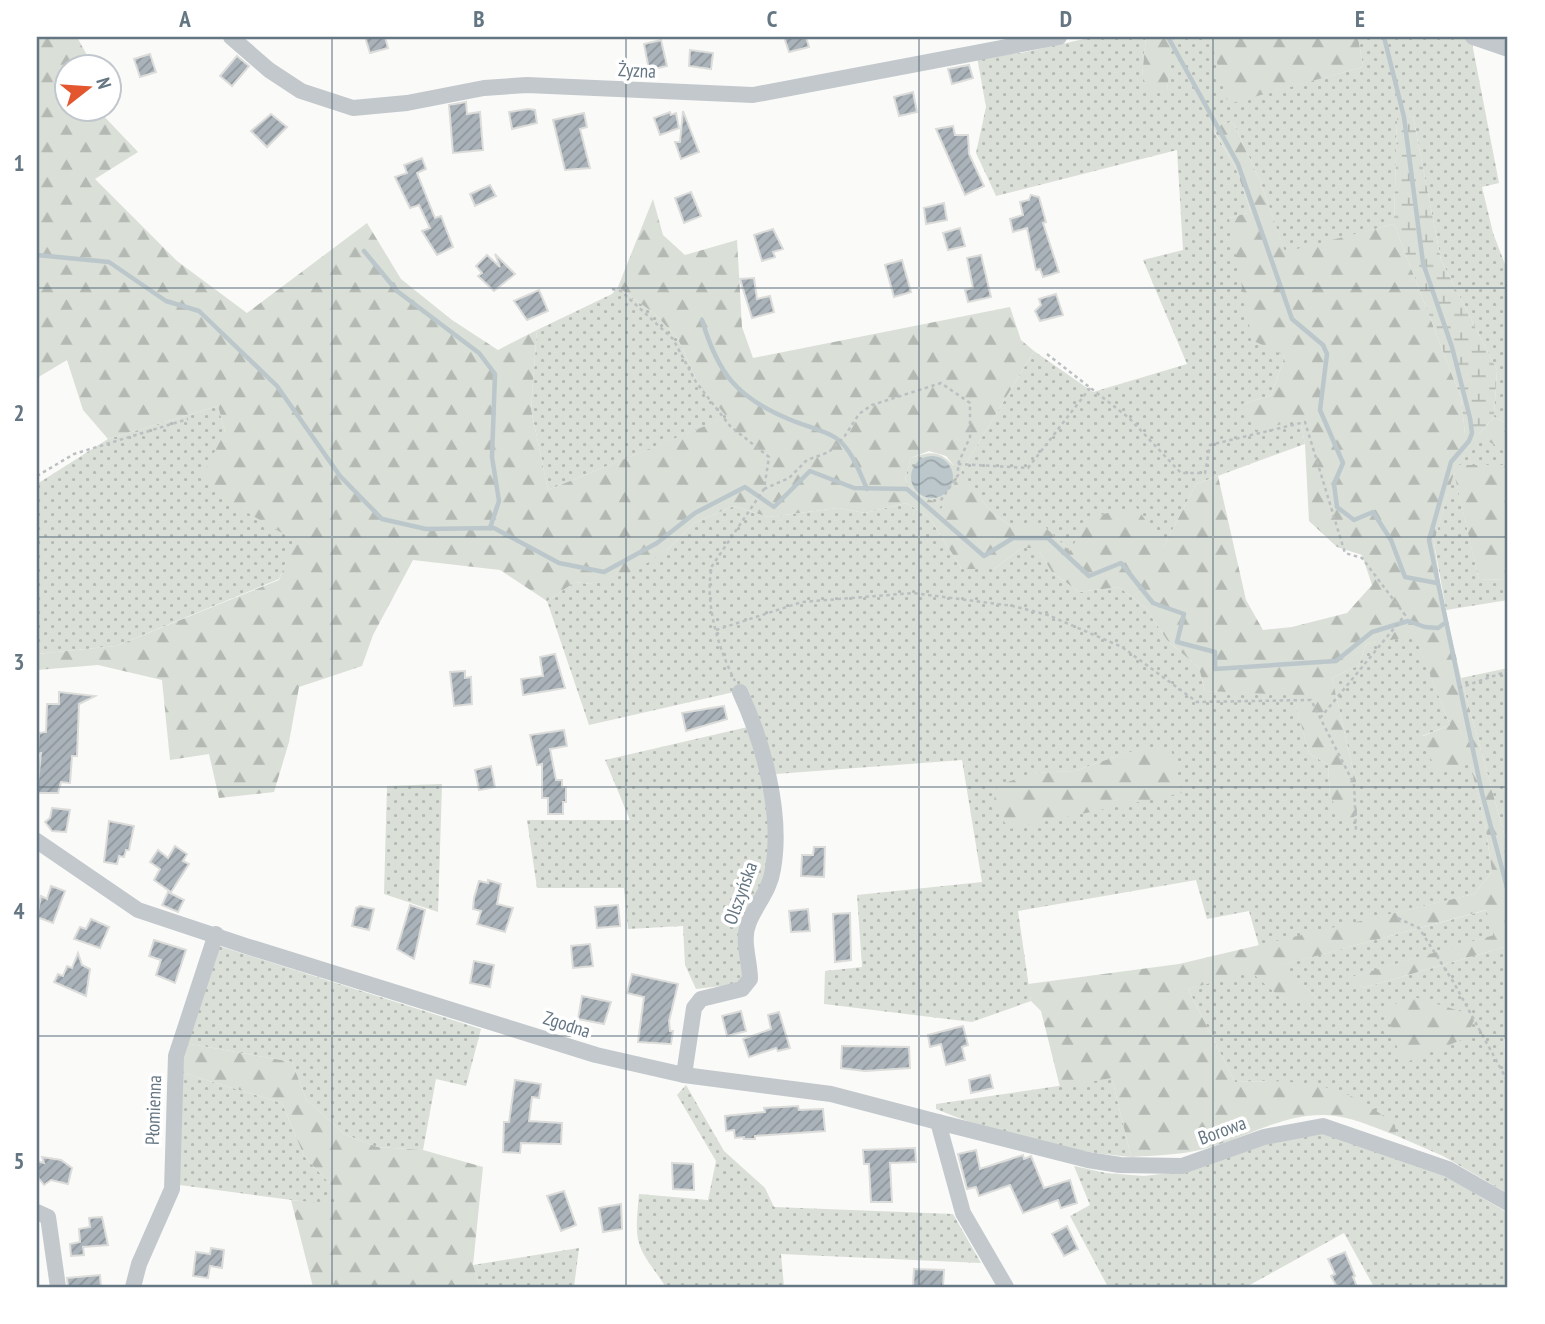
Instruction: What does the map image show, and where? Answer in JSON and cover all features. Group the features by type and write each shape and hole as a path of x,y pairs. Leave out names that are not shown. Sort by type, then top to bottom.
{"street":[{"name":"Żyzna","path":"231,37 269,70 301,91 353,108 408,103 484,88 527,85 753,95 1059,37"},
{"path":"1474,37 1508,49"},
{"name":"Olszyńska","path":"684,1075 694,1008 701,999 742,989 750,979 745,944 748,923 768,891 774,868 773,819 767,773 757,729 740,692"},
{"name":"Zgodna","path":"37,841 138,910 216,933 246,946 596,1055 684,1075 831,1094 938,1122"},
{"name":"Płomienna","path":"133,1287 139,1265 172,1189 176,1056 216,933"},
{"path":"938,1122 963,1213 1006,1287"},
{"name":"Borowa","path":"938,1122 1088,1160 1120,1165 1182,1166 1264,1137 1323,1126 1448,1169 1508,1203"},
{"path":"37,1212 48,1217 58,1287"}],"path":[{"path":"612,289 621,291 654,318 673,339 696,382 730,426 769,457 764,489"},
{"path":"1047,354 1129,418 1181,473 1205,473 1210,445 1305,422 1345,553 1362,558 1405,615 1320,718"},
{"path":"740,692 724,660 716,629 709,579 712,566 764,489 789,478 807,460 829,452 844,437 859,414 872,405 941,383 970,403 970,438 958,464 958,475 939,503"},
{"path":"958,464 1028,468 1090,388"},
{"path":"37,476 74,454 188,419"},
{"path":"716,629 802,602 914,593 1013,606 1048,615 1122,647 1197,702 1311,700 1353,784 1356,832"},
{"path":"1459,688 1508,671"},
{"path":"1398,918 1419,928 1454,983 1508,1082"}],"green space":[{"path":"37,37 77,37 85,52 52,52 52,122 109,122 138,152 95,179 177,261 247,313 367,223 401,279 452,320 498,350 537,330 531,409 548,490 727,417 698,383 678,339 655,314 618,287 653,199 663,235 685,255 737,240 742,327 753,358 1010,307 1021,340 1034,351 961,472 991,512 1012,527 1045,527 1070,551 1089,517 1136,507 1164,546 1196,484 1218,476 1246,600 1263,630 1292,627 1347,613 1372,585 1362,555 1337,547 1309,521 1305,444 1300,420 1256,430 1243,404 1271,395 1285,356 1252,340 1229,218 1251,212 1235,166 1211,125 1233,122 1261,183 1285,252 1394,224 1461,398 1465,434 1479,434 1494,417 1508,424 1508,454 1479,435 1459,465 1508,465 1508,579 1479,580 1454,473 1434,542 1441,590 1461,678 1508,848 1508,946 1363,988 1351,977 1494,935 1486,910 1283,965 1317,999 1282,999 1251,972 1188,989 1235,1082 1298,1083 1345,1093 1368,1105 1395,1125 1397,1136 1344,1117 1310,1116 1283,1121 1196,1151 1131,1157 1112,1078 1060,1087 1041,1011 1031,1001 1028,984 1179,964 1474,894 1492,872 1485,824 1470,764 1438,774 1421,737 1450,725 1415,636 1366,644 1359,665 1332,678 1355,778 1357,815 1344,823 1330,796 1328,765 1309,753 1293,695 1205,691 1199,668 1167,640 1146,608 1119,587 1079,592 1052,572 1037,548 1022,548 994,569 962,569 929,517 906,503 865,513 838,508 768,517 734,506 694,523 667,550 635,571 590,584 575,582 547,601 500,570 413,560 373,635 362,666 299,687 289,742 274,792 219,798 209,754 170,760 162,680 98,665 37,670 37,654 116,646 279,580 294,540 219,496 204,472 225,432 218,406 108,439 83,410 67,360 37,378","holes":["929,451 946,456 960,473 941,509 933,501 913,493 905,479 911,458"]},
{"path":"1093,37 1146,37 1142,76 1167,91 1172,37 1210,37 1229,103 1363,67 1358,37 1462,37 1472,43 1499,183 1482,187 1493,233 1508,272 1508,424 1494,417 1497,370 1441,260 1413,116 1397,119 1394,224 1285,253 1261,183 1233,122 1211,126 1235,166 1251,212 1229,218 1285,356 1271,395 1243,404 1300,420 1305,444 1196,484 1164,546 1070,551 1045,527 1012,527 991,512 961,473 941,510 933,501 913,493 905,479 911,458 928,453 939,454 961,472 1034,351 1093,392 1187,364 1143,260 1183,250 1177,150 996,196 976,153 986,107 977,57 1021,53"},
{"path":"1146,37 1173,39 1167,91 1151,95 1142,76"},
{"path":"1210,37 1358,37 1363,67 1228,104"},
{"path":"1413,116 1441,260 1497,370 1494,417 1479,434 1465,434 1461,398 1394,224 1397,118"},
{"path":"618,287 655,314 678,339 698,383 728,417 548,490 531,409 537,330 612,294"},
{"path":"218,406 225,432 220,496 295,540 279,579 116,646 37,654 37,484 108,439"},
{"path":"1479,434 1508,454 1508,465 1458,465"},
{"path":"1454,472 1479,580 1508,579 1508,600 1446,610 1434,542"},
{"path":"906,503 929,517 962,569 994,569 1022,548 1037,548 1052,572 1079,592 1119,587 1146,608 1167,640 1199,668 1205,691 1293,694 1309,753 1328,765 1330,796 1355,778 1332,678 1359,665 1366,644 1415,635 1450,725 1422,736 1470,763 1485,824 1492,872 1474,894 1259,946 1249,911 1207,919 1196,880 1018,911 1031,1001 972,1022 824,1004 825,971 862,967 857,895 982,882 962,760 776,774 757,719 743,690 589,725 547,601 575,582 590,584 667,550 694,523 734,506 768,517 838,508 865,513","holes":["1128,752 993,805 1032,773 1075,771"]},
{"path":"1508,668 1508,848 1461,678"},
{"path":"752,726 766,779 771,865 743,922 747,975 738,984 696,989 685,965 683,926 628,929 624,888 537,888 527,820 630,820 605,760"},
{"path":"1171,749 1182,793 1009,829 993,805 997,786 1032,773 1075,771 1128,752"},
{"path":"442,784 438,912 384,894 387,786"},
{"path":"1487,910 1495,935 1352,977 1363,988 1508,946 1508,1039 1504,1039 1507,1193 1443,1156 1397,1136 1395,1125 1265,1081 1235,1082 1188,989 1251,971 1282,999 1316,998 1282,965"},
{"path":"219,946 481,1029 466,1086 436,1079 423,1150 377,1147 344,1134 306,1099 292,1062 185,1043"},
{"path":"1411,996 1476,1016 1466,1038 1402,1064 1386,1009"},
{"path":"185,1043 292,1062 306,1099 344,1134 377,1147 423,1150 483,1167 473,1265 480,1287 313,1287 291,1200 336,1205 330,1184 304,1156 282,1103 180,1072"},
{"path":"180,1072 282,1103 304,1156 330,1184 337,1206 180,1185"},
{"path":"1112,1078 1131,1157 1081,1151 1032,1140 983,1127 936,1109 936,1104"},
{"path":"686,1085 724,1151 765,1188 774,1207 953,1214 981,1263 781,1254 784,1287 666,1287 639,1244 639,1194 708,1200 716,1161 677,1095"},
{"path":"1325,1133 1439,1172 1508,1213 1508,1287 1374,1287 1344,1233 1246,1287 1108,1287 1070,1216 1090,1205 1074,1166 1106,1173 1144,1176 1178,1172 1280,1139"},
{"path":"579,1248 574,1287 480,1287 473,1265"}],"water":[{"path":"932,456 947,462 953,477 947,492 932,498 917,492 911,477 917,462"}],"building":[{"path":"365,37 385,37 388,48 370,53"},
{"path":"784,37 806,37 809,47 789,52"},
{"path":"661,40 667,66 649,70 644,44"},
{"path":"690,50 713,53 711,69 689,66"},
{"path":"150,54 156,72 140,77 134,59"},
{"path":"237,56 249,66 232,86 220,76"},
{"path":"969,65 973,78 952,84 948,69"},
{"path":"913,92 917,112 899,116 894,97"},
{"path":"466,102 467,114 480,112 483,150 453,153 449,105"},
{"path":"535,110 537,123 512,129 509,112"},
{"path":"683,111 699,152 681,159 675,142 680,142"},
{"path":"670,112 671,115 676,113 679,128 660,135 654,118"},
{"path":"584,113 587,127 580,129 590,168 565,170 553,120"},
{"path":"271,114 287,127 267,147 251,131"},
{"path":"953,126 955,135 968,135 969,154 984,186 965,195 936,129"},
{"path":"422,158 426,169 417,173 435,218 441,216 453,247 437,255 422,231 430,228 419,205 410,208 395,177 407,173 404,165"},
{"path":"490,185 496,196 475,206 470,194"},
{"path":"691,192 701,216 684,223 675,198"},
{"path":"1031,195 1039,197 1046,222 1043,223 1059,272 1043,277 1040,269 1036,270 1027,228 1013,232 1010,219 1023,215 1020,202 1029,200"},
{"path":"944,203 947,220 926,224 924,208"},
{"path":"960,228 965,246 948,250 943,233"},
{"path":"773,229 783,249 773,252 775,257 762,261 754,235"},
{"path":"495,254 515,274 494,291 478,276 482,273 476,266 487,255 500,267"},
{"path":"981,255 991,297 968,302 965,290 973,288 967,258"},
{"path":"902,260 911,292 894,297 885,265"},
{"path":"754,278 757,299 770,296 774,312 752,318 740,279"},
{"path":"539,290 548,311 527,320 514,301"},
{"path":"1056,294 1063,315 1040,321 1035,311 1041,305 1039,299"},
{"path":"555,654 565,688 523,695 521,679 543,676 540,657"},
{"path":"465,671 465,678 471,677 472,704 454,706 450,672"},
{"path":"59,692 95,696 79,704 77,756 72,756 70,783 61,782 58,793 37,793 41,753 38,753 39,733 46,732 47,704 59,704"},
{"path":"724,706 727,719 686,731 682,713"},
{"path":"564,730 567,746 550,749 556,780 562,780 562,787 566,787 566,802 563,802 563,814 548,814 548,798 542,798 542,764 537,765 530,735"},
{"path":"491,766 495,787 479,790 475,770"},
{"path":"52,808 70,810 66,832 52,831 45,822 50,818"},
{"path":"109,821 134,826 129,850 126,850 124,857 119,856 117,864 104,862"},
{"path":"175,846 187,854 183,861 189,864 171,892 154,880 160,869 150,862 158,850 168,858"},
{"path":"814,847 825,847 824,877 801,876 802,855 813,855"},
{"path":"488,880 501,884 497,904 513,908 505,932 477,924 481,911 473,909 474,898 479,881 488,883"},
{"path":"51,886 65,891 53,923 37,917 41,896 47,899"},
{"path":"168,892 184,900 178,912 162,905"},
{"path":"410,905 425,910 414,959 397,949"},
{"path":"618,905 620,926 597,928 595,907"},
{"path":"360,906 374,909 369,930 352,926 356,908"},
{"path":"808,909 810,931 791,932 789,911"},
{"path":"850,913 851,960 835,962 833,914"},
{"path":"91,919 109,927 100,948 74,939 80,927 86,929"},
{"path":"154,940 186,950 175,983 156,975 161,960 149,956"},
{"path":"590,944 593,966 573,968 571,946"},
{"path":"78,953 82,965 90,969 86,996 54,982 58,974 63,976 67,966 72,968"},
{"path":"474,961 494,965 490,987 470,983"},
{"path":"632,974 678,984 669,1021 670,1031 673,1031 671,1044 638,1042 644,997 627,993"},
{"path":"582,996 611,1002 604,1024 578,1019"},
{"path":"741,1011 746,1031 727,1036 722,1016"},
{"path":"779,1012 790,1048 778,1051 776,1048 749,1057 743,1039 771,1029 768,1015"},
{"path":"963,1026 968,1045 962,1047 965,1060 946,1065 941,1044 930,1047 928,1035"},
{"path":"842,1046 909,1047 910,1068 865,1071 841,1068"},
{"path":"990,1075 993,1088 971,1093 969,1080"},
{"path":"515,1080 541,1084 539,1098 532,1097 529,1121 562,1123 561,1144 521,1143 520,1153 503,1152 504,1122 509,1122"},
{"path":"798,1106 799,1110 823,1109 825,1131 744,1139 735,1138 734,1130 726,1131 725,1116 765,1112 764,1108"},
{"path":"915,1148 916,1162 890,1163 892,1202 871,1202 869,1164 864,1164 863,1150"},
{"path":"976,1150 980,1169 1023,1155 1024,1159 1031,1156 1044,1188 1070,1180 1077,1203 1061,1208 1058,1200 1023,1213 1010,1185 979,1196 976,1187 967,1189 958,1154"},
{"path":"42,1157 61,1160 72,1168 68,1184 51,1180 44,1185 37,1176 37,1161 44,1163"},
{"path":"672,1163 693,1164 694,1190 673,1189"},
{"path":"564,1191 576,1225 561,1231 547,1196"},
{"path":"621,1204 622,1229 603,1232 599,1208"},
{"path":"102,1217 108,1245 83,1247 84,1255 71,1256 70,1244 80,1242 79,1229 90,1227 89,1218"},
{"path":"1067,1226 1078,1249 1064,1256 1052,1234"},
{"path":"211,1248 224,1250 222,1268 210,1266 208,1278 193,1276 196,1252 210,1254"},
{"path":"1345,1252 1357,1287 1337,1287 1331,1276 1335,1274 1328,1259"},
{"path":"914,1269 944,1270 943,1287 913,1287"},
{"path":"100,1275 101,1287 68,1287 67,1278"}],"waterway":[{"path":"1168,37 1238,164 1292,319 1323,345 1327,354 1320,410 1343,463 1334,484 1337,507 1354,520 1373,512 1391,540 1405,577 1437,583"},
{"path":"1384,37 1404,117 1423,263 1452,347 1470,418 1472,433 1469,441 1451,462 1429,540 1482,793 1508,891"},
{"path":"364,251 397,291 479,353 495,374 492,457 499,501 490,528"},
{"path":"37,255 109,262 166,301 199,311 277,386 340,476 382,519 426,529 494,528 559,563 604,572 657,543 695,513 745,487 774,507 810,471 854,488 907,489 984,556 1013,538 1048,538 1089,576 1121,563 1153,603 1184,614 1177,642 1215,652 1215,669 1336,661 1372,632 1408,621 1438,628 1445,623"},
{"path":"702,320 715,355 732,382 743,393 772,412 836,438 851,454 867,489"}]}
